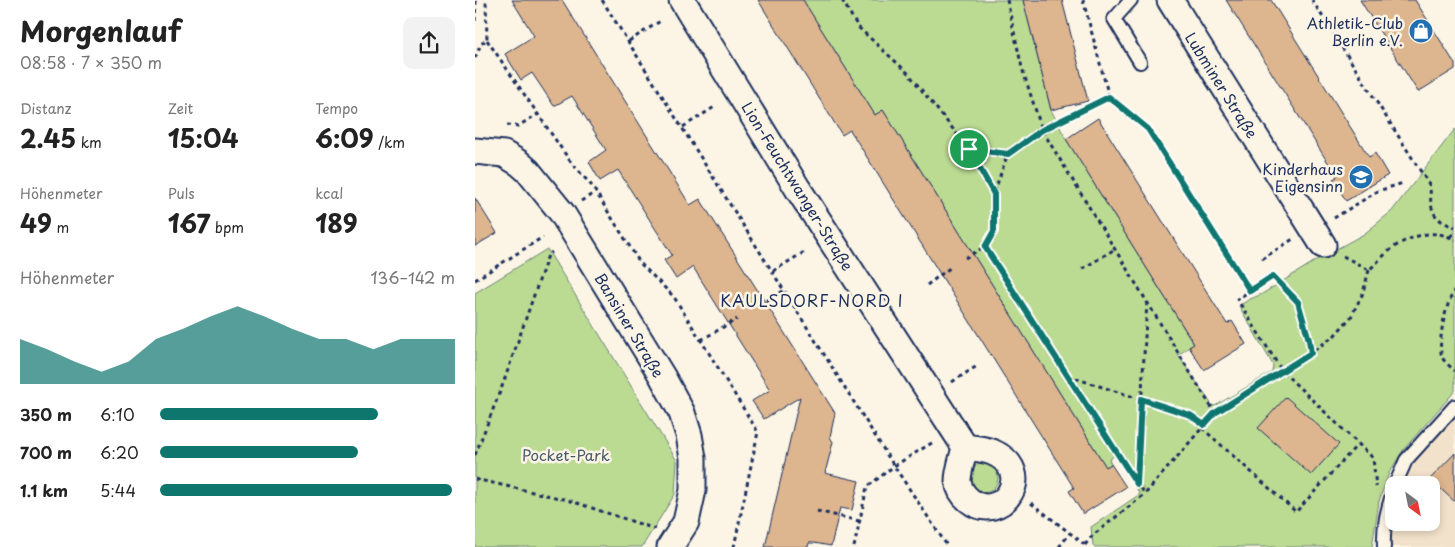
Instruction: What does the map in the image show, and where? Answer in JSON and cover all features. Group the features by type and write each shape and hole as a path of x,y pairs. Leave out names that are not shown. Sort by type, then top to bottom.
{"street":[{"name":"Lion-Feuchtwanger-Straße","path":"682,0 798,189 960,438"},
{"name":"Lubminer Straße","path":"1170,0 1323,245"},
{"name":"Bansiner Straße","path":"475,151 503,154 519,164 528,171 562,213 662,376 682,413 689,435 693,458 693,490 686,522 672,544"},
{"path":"960,438 991,452 1007,462 1014,476 1013,489 1001,504 989,507 975,505 963,495 958,481 960,438"}],"lane":[{"path":"1131,0 1113,19 1140,62"},
{"path":"1399,476 1406,460 1455,406"},
{"path":"1384,547 1385,513"}],"path":[{"path":"475,21 476,0"},
{"path":"486,0 487,40 570,162 592,186 640,264 674,297 758,432 734,547"},
{"path":"602,0 785,290 893,466 948,547"},
{"path":"842,0 858,27 908,73 969,149 994,194"},
{"path":"1007,0 1022,68 1042,130 1215,413"},
{"path":"1083,0 1109,97 1148,129 1250,291"},
{"path":"1312,0 1430,186 1431,208 1436,218 1455,227"},
{"path":"628,42 662,20"},
{"path":"475,58 481,44 487,40"},
{"path":"965,258 985,247 994,231 994,194 1008,154 1042,130 1109,97"},
{"path":"683,128 716,106"},
{"path":"507,125 518,126 538,114"},
{"path":"969,149 1008,154"},
{"path":"1450,237 1455,232"},
{"path":"1013,489 1086,546 1092,536 1145,494 1215,413 1311,353 1334,336 1351,317 1363,293 1369,270 1398,244 1432,233 1455,240"},
{"path":"475,280 543,236"},
{"path":"1323,245 1369,270"},
{"path":"985,247 1145,494"},
{"path":"1082,269 1115,249"},
{"path":"773,271 806,251"},
{"path":"475,456 503,384 548,255 552,252"},
{"path":"927,285 951,268"},
{"path":"1311,353 1298,302 1273,276 1237,299 1283,371 1373,458 1377,495 1385,502"},
{"path":"1455,289 1449,298 1440,344 1442,359 1455,371"},
{"path":"759,306 785,290"},
{"path":"1137,484 1147,301"},
{"path":"701,340 737,319"},
{"path":"932,395 977,366"},
{"path":"1067,375 1190,415 1297,512 1358,444"},
{"path":"854,547 867,487 893,466 960,438"},
{"path":"475,479 568,500 658,530 672,544"},
{"path":"817,512 859,521"},
{"path":"1059,547 1070,534"}],"shaded area":[{"path":"1455,416 1455,547 1391,547 1393,531 1440,531 1440,476 1406,476 1414,463"}],"green space":[{"path":"803,0 1023,0 1051,110 1066,139 1194,344 1178,355 1212,405 1215,406 1272,372 1273,365 1239,306 1364,234 1392,211 1455,129 1455,391 1404,449 1388,476 1385,476 1372,547 1095,547 1093,545 1091,527 1140,494 1115,455 1109,460 1111,464 1106,467 883,110 875,115"},
{"name":"Pocket-Park","path":"547,249 677,461 675,494 642,547 475,547 475,293"},
{"path":"983,463 989,464 997,472 997,484 989,492 983,493 977,492 969,484 968,478 969,472 977,464"}],"building":[{"path":"512,0 562,0 690,205 700,199 835,413 830,437 833,442 825,473 859,481 852,510 840,508 831,546 809,543 808,547 765,547 800,397 764,419 752,401 770,390 693,267 676,279 664,260 672,255 618,170 600,181 589,162 606,150 572,96 554,106 532,73 521,80 505,54 534,36"},
{"path":"758,0 803,0 875,115 883,110 1106,467 1111,464 1126,487 1083,514 1069,491 1074,488 850,130 842,135"},
{"path":"1023,0 1062,0 1088,101 1051,110"},
{"path":"1226,0 1271,0 1369,157 1375,153 1388,175 1346,201 1333,179 1337,177"},
{"path":"1360,0 1415,0 1455,64 1455,69 1418,92"},
{"path":"1098,118 1227,324 1232,321 1246,344 1204,370 1189,347 1194,344 1066,139"},
{"path":"475,198 497,233 475,246"},
{"path":"1286,397 1339,444 1311,475 1258,428"},
{"path":"1455,453 1455,502 1440,488 1440,476 1433,476"}],"place":[{"name":"Athletik-Club Berlin e.V.","path":"1421,31"},
{"name":"Kinderhaus Eigensinn","path":"1361,177"}],"district":[{"name":"KAULSDORF-NORD I","path":"812,300"}],"route":[{"path":"1109,97 1148,129 1250,291 1273,276 1298,302 1311,353 1215,413 1204,425 1190,415 1141,399 1137,484 985,247 994,231 994,194 969,149 1008,154 1042,130 1109,97"}]}
